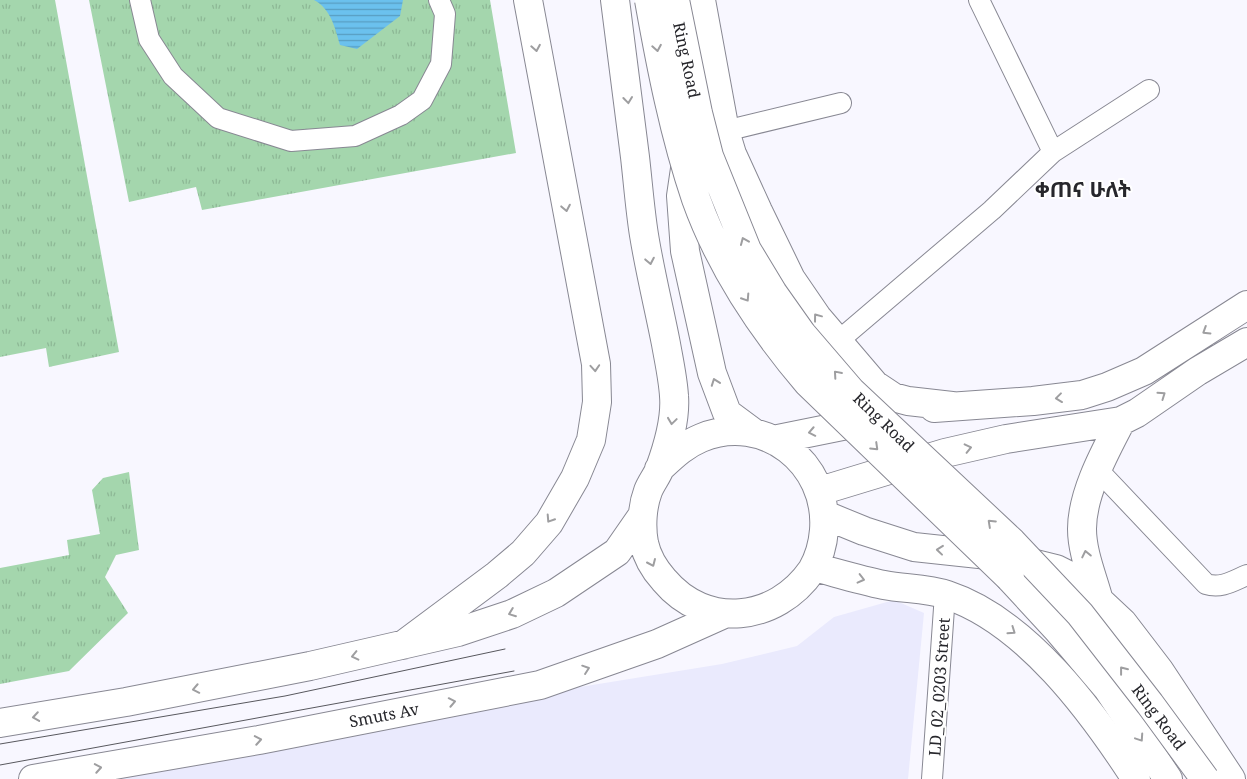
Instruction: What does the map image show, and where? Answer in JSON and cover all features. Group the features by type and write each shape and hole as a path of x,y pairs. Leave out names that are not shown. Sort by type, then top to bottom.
{"main road":[{"path":"403,645 497,575 523,553 549,523 575,478 591,440 597,402 596,364 528,0"},
{"path":"616,0 644,235 672,374 675,398 672,427 659,469 648,492 642,516 644,544 655,570 673,592 697,607 724,614 751,612 776,603 797,588 814,567 823,541 822,503 809,470 793,452 726,413 712,373 685,251 681,196 690,130 710,57"},
{"name":"Ring Road","path":"648,0 673,121 697,201 716,244 738,286 762,324 787,359 808,383 1010,578 1057,629 1108,689 1168,779"},
{"name":"Ring Road","path":"675,0 698,114 709,156 747,250 774,293 802,334 851,390 1012,542 1080,614 1205,779"},
{"path":"701,0 710,57 725,131 732,154 791,279 817,317 875,386 893,397 908,402 952,406"},
{"path":"659,469 678,450 701,438 727,431 763,436 918,410 1033,401 1082,395 1113,385 1144,371 1247,305"},
{"path":"822,503 945,453 1006,439 1121,421 1137,413 1198,371 1247,342"},
{"path":"1099,600 1086,554 1082,529 1086,502 1097,469 1121,421"},
{"path":"822,503 864,532 914,547 1006,557 1056,569 1076,579 1123,624 1159,670 1231,779"},
{"path":"0,723 184,691 310,666 458,632 512,614 548,598 617,552 642,516"},
{"path":"814,567 884,585 945,594 978,607 1019,636 1065,683 1106,733 1136,779"},
{"name":"Smuts Av","path":"33,779 259,740 540,684 657,644 724,614"}],"street":[{"path":"140,0 149,39 173,76 218,118 291,141 355,136 401,115 422,100 441,64 445,14 439,0"},
{"path":"979,0 1053,152"},
{"path":"837,342 986,216 1053,152 1149,90"},
{"path":"725,131 841,103"},
{"path":"1097,469 1206,584 1215,587 1221,586 1247,575"},
{"name":"LD_02_0203 Street","path":"932,779 945,594"}],"shaded area":[{"path":"894,600 924,613 908,779 89,779 549,692 722,664 797,646 834,617"}],"green space":[{"path":"0,0 55,0 119,352 49,367 46,348 0,357"},
{"path":"89,0 490,0 516,153 202,210 196,187 129,202"},
{"path":"129,472 139,550 116,555 105,577 128,613 69,671 0,684 0,568 69,555 67,540 100,534 92,490 103,478"}],"water":[{"path":"314,0 403,0 400,16 357,49 340,45 334,26 325,8"}],"tram line":[{"path":"0,744 285,696 505,649"},
{"path":"0,765 514,671"}],"district":[{"name":"ቀጠና ሁለት","path":"1083,189"}]}
